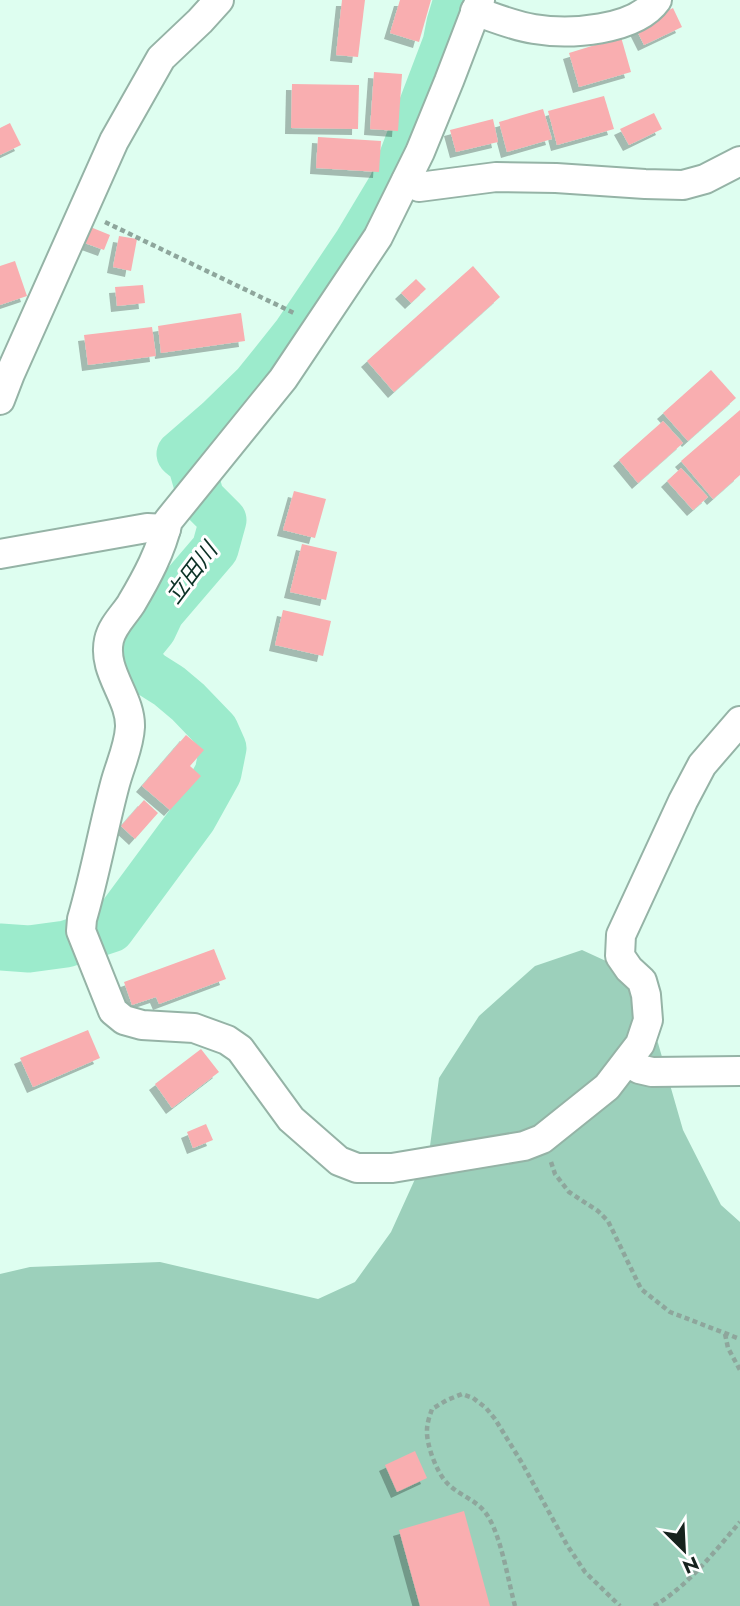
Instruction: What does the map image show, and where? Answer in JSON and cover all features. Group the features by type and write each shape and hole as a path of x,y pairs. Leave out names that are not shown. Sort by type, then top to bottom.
{"street":[{"path":"0,400 114,141 161,58 219,0"},
{"path":"657,0 647,12 622,24 571,32 535,29 478,6 425,140 378,237 283,379 168,521 152,566 109,638 111,672 130,716 130,731 115,781 81,931 113,1011 124,1020 142,1025 194,1028 228,1040 240,1049 291,1119 339,1161 357,1168 392,1168 524,1146 542,1139 607,1087 640,1044 648,1020 646,995 642,981 620,956 621,935 702,765 740,721"},
{"path":"405,181 419,187 496,177 683,185 705,179 740,161"},
{"path":"0,554 147,528 166,529"},
{"path":"627,1062 652,1072 740,1071"}],"path":[{"path":"83,211 319,325"},
{"path":"542,1139 555,1174 569,1192 608,1221 641,1289 670,1312 740,1339"},
{"path":"724,1333 728,1348 740,1370"},
{"path":"515,1606 489,1518 476,1502 446,1484 429,1448 427,1430 432,1409 447,1399 462,1394 473,1398 495,1419 566,1545 585,1572 620,1606"},
{"path":"654,1606 686,1580 740,1522"}],"green space":[{"path":"582,950 619,967 658,1043 683,1130 721,1205 740,1222 740,1606 0,1606 0,1274 30,1267 160,1262 318,1299 355,1282 391,1232 430,1146 439,1078 479,1016 535,966"}],"building":[{"path":"342,0 365,0 358,57 336,55"},
{"path":"400,0 431,0 419,42 390,33"},
{"path":"673,8 682,27 644,45 635,27"},
{"path":"621,37 631,72 579,87 569,53"},
{"path":"374,72 402,74 398,131 370,129"},
{"path":"292,84 359,85 358,129 291,128"},
{"path":"604,96 614,129 557,145 548,111"},
{"path":"543,109 552,139 507,152 499,122"},
{"path":"654,113 662,129 629,145 620,129"},
{"path":"493,119 498,142 456,152 450,130"},
{"path":"10,123 21,145 0,155 0,128"},
{"path":"318,137 381,141 379,172 316,168"},
{"path":"88,226 110,235 104,250 82,242"},
{"path":"119,236 137,239 131,271 113,267"},
{"path":"15,261 27,296 0,305 0,266"},
{"path":"473,266 500,297 394,392 367,361"},
{"path":"416,279 426,289 411,303 401,293"},
{"path":"143,285 145,303 117,306 115,287"},
{"path":"241,313 245,341 161,353 158,326"},
{"path":"152,327 156,356 88,365 84,335"},
{"path":"711,370 736,398 688,441 663,413"},
{"path":"740,410 740,475 713,499 681,461"},
{"path":"663,421 683,443 638,483 619,460"},
{"path":"681,468 708,497 693,510 667,481"},
{"path":"294,491 326,499 315,538 283,530"},
{"path":"302,544 337,552 326,600 290,592"},
{"path":"283,610 331,621 323,656 275,645"},
{"path":"186,735 204,750 190,766 201,776 170,810 142,786"},
{"path":"144,800 158,813 135,839 121,826"},
{"path":"214,949 226,979 159,1004 156,997 132,1005 124,982"},
{"path":"88,1030 100,1058 33,1087 20,1058"},
{"path":"201,1049 219,1072 172,1108 155,1084"},
{"path":"206,1124 213,1140 193,1148 187,1132"},
{"path":"415,1451 427,1478 397,1492 385,1465"},
{"path":"464,1511 490,1606 420,1606 399,1530"}],"waterway":[{"name":"立田川","path":"0,947 29,949 66,944 111,929 193,818 218,773 223,748 215,730 188,702 150,674 134,658 136,650 153,629 161,612 215,549 223,520 201,498 191,463 180,454 256,384 296,334 356,245 392,185 446,43 457,0"}]}
